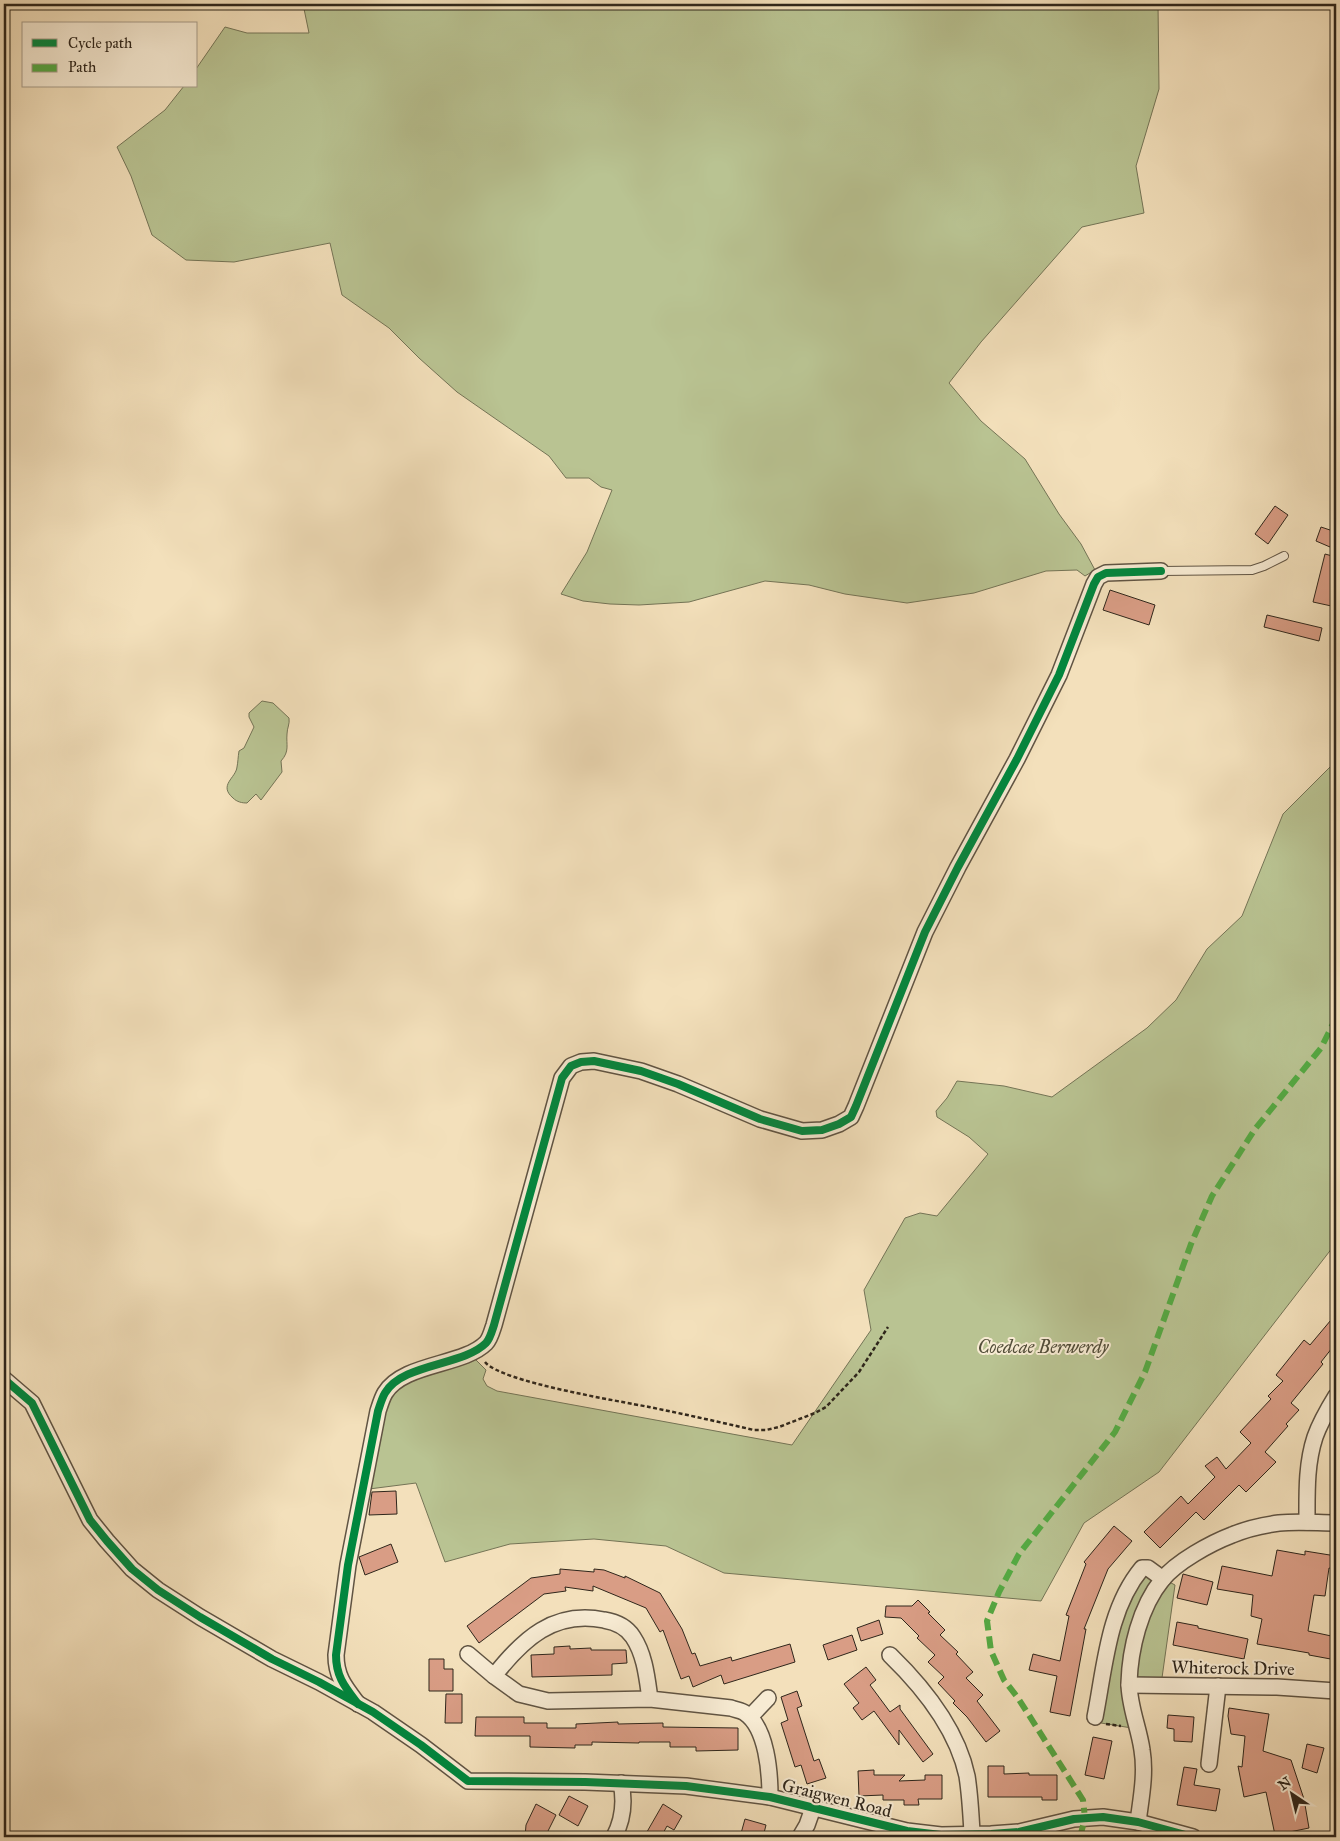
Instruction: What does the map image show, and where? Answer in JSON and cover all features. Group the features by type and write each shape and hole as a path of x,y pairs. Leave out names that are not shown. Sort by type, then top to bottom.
{"street":[{"path":"319,1682 333,1677 336,1669 337,1642 348,1565 378,1411 385,1392 398,1380 418,1370 478,1349 488,1341 562,1078 571,1066 581,1062 594,1061 641,1072 686,1087 760,1120 802,1131 822,1130 851,1117 925,932 958,867 1017,760 1059,675 1094,584 1098,577 1106,573 1160,571"},
{"path":"4,1379 32,1403 90,1520 132,1569 158,1590 200,1617 272,1659 358,1704"},
{"path":"1306,1522 1308,1468 1315,1438 1336,1396"},
{"path":"1138,1822 1144,1773 1129,1685 1131,1660 1138,1629 1155,1590 1163,1579 1184,1562 1232,1534 1281,1523 1336,1523"},
{"path":"1095,1717 1108,1644 1123,1595 1142,1568 1148,1568 1163,1579"},
{"path":"494,1676 510,1656 535,1633 558,1622 593,1618 613,1622 625,1627 633,1636 641,1652 650,1700"},
{"path":"468,1654 519,1694 548,1701 650,1700 731,1708 744,1712 750,1717 758,1730 766,1754 770,1772 770,1797"},
{"path":"890,1656 914,1678 930,1699 948,1727 958,1748 966,1774 972,1834"},
{"path":"336,1669 342,1682 358,1704"},
{"name":"Whiterock Drive","path":"1129,1685 1277,1687 1336,1691"},
{"path":"1209,1764 1218,1686"},
{"path":"750,1717 768,1698"},
{"name":"Graigwen Road","path":"358,1704 421,1745 468,1781 621,1783 686,1786 770,1797 906,1831 941,1834 1019,1832 1074,1819 1104,1817 1138,1822 1194,1837"},
{"path":"614,1837 623,1812 624,1796 621,1783"},
{"path":"800,1837 813,1808"},
{"path":"1039,1837 1050,1824"}],"lane":[{"path":"1160,571 1252,570 1284,556"}],"path":[{"path":"478,1349 488,1366 530,1382 754,1430 766,1430 815,1413 826,1407 859,1372 888,1327"},
{"path":"1095,1717 1101,1723 1138,1730"}],"green space":[{"path":"303,4 1158,4 1159,89 1136,166 1144,213 1082,227 981,342 949,383 981,421 1025,459 1059,514 1081,544 1095,570 1085,576 1077,570 1046,571 974,593 907,603 845,594 809,585 765,581 689,602 639,605 610,604 583,601 561,594 587,552 612,490 601,487 589,478 566,478 549,456 457,392 389,328 342,295 330,243 234,262 186,260 152,235 131,176 117,147 165,110 182,88 198,88 198,66 225,27 247,33 309,33"},
{"path":"262,701 273,703 289,718 287,751 281,761 282,772 261,800 256,794 247,803 241,802 229,793 227,785 236,771 239,751 244,748 254,727 249,713"},
{"name":"Coedcae Berwerdy","path":"1336,761 1336,1243 1159,1472 1084,1523 1041,1601 724,1573 666,1546 594,1539 510,1544 445,1562 416,1483 369,1489 384,1413 390,1396 402,1384 473,1357 486,1370 483,1379 487,1386 497,1391 792,1445 871,1330 864,1290 905,1218 920,1213 937,1216 988,1154 969,1137 937,1117 936,1111 947,1098 957,1081 1004,1086 1052,1097 1147,1028 1176,1000 1207,949 1242,916 1283,814"},
{"path":"1142,1568 1175,1585 1161,1685 1129,1685 1138,1729 1101,1723 1095,1717 1108,1644"}],"building":[{"path":"1275,506 1288,515 1268,544 1255,534"},
{"path":"1321,527 1336,532 1330,547 1316,541"},
{"path":"1325,554 1336,557 1336,607 1313,602"},
{"path":"1110,590 1155,605 1149,625 1103,610"},
{"path":"1267,615 1322,628 1319,641 1264,627"},
{"path":"1336,1314 1336,1343 1321,1362 1323,1364 1291,1403 1299,1410 1286,1424 1288,1426 1265,1452 1276,1462 1246,1492 1239,1485 1204,1520 1196,1512 1160,1548 1144,1532 1181,1496 1188,1504 1215,1477 1205,1466 1217,1457 1226,1469 1251,1443 1240,1432 1271,1399 1268,1396 1283,1381 1276,1375 1304,1340 1310,1345"},
{"path":"396,1491 397,1514 369,1515 372,1492"},
{"path":"1114,1526 1132,1541 1108,1569 1084,1629 1086,1629 1070,1716 1050,1712 1057,1676 1029,1670 1033,1654 1060,1661 1069,1616 1066,1615 1086,1564 1084,1562"},
{"path":"391,1544 398,1562 365,1575 359,1557"},
{"path":"1277,1550 1305,1555 1305,1551 1336,1556 1336,1569 1329,1568 1325,1596 1314,1595 1308,1631 1336,1637 1336,1660 1309,1655 1309,1653 1257,1644 1262,1619 1251,1616 1253,1595 1217,1589 1222,1566 1272,1576"},
{"path":"560,1569 594,1572 594,1569 604,1570 625,1578 625,1576 660,1593 682,1629 692,1654 695,1653 700,1666 731,1657 732,1661 790,1644 795,1662 724,1684 721,1675 693,1687 689,1676 681,1679 663,1630 660,1632 646,1608 593,1586 593,1591 565,1587 566,1591 544,1594 479,1643 467,1626 531,1578 560,1574"},
{"path":"1183,1574 1213,1582 1207,1605 1177,1598"},
{"path":"918,1600 945,1630 940,1635 958,1652 956,1654 973,1672 966,1678 983,1695 977,1701 1000,1731 986,1742 967,1717 953,1703 955,1701 938,1683 944,1677 928,1662 935,1655 917,1638 919,1636 901,1618 885,1617 886,1606 912,1606"},
{"path":"879,1620 883,1634 861,1641 857,1628"},
{"path":"1177,1622 1248,1639 1244,1659 1173,1645"},
{"path":"852,1635 857,1650 828,1660 823,1645"},
{"path":"570,1646 570,1649 626,1650 627,1663 612,1664 612,1675 532,1677 531,1655 554,1654 554,1647"},
{"path":"429,1659 444,1659 444,1669 453,1669 453,1691 429,1691"},
{"path":"866,1667 876,1680 870,1685 890,1712 900,1705 900,1709 933,1754 923,1762 899,1730 899,1745 874,1711 862,1720 853,1708 859,1703 844,1684"},
{"path":"797,1691 802,1706 797,1708 814,1761 819,1759 826,1778 807,1784 801,1765 795,1767 781,1723 788,1720 781,1697"},
{"path":"446,1694 462,1694 462,1723 445,1723"},
{"path":"1229,1708 1269,1714 1263,1751 1291,1760 1304,1799 1309,1828 1275,1835 1266,1792 1244,1797 1238,1766 1242,1767 1245,1736 1231,1734 1228,1716"},
{"path":"1168,1715 1194,1717 1192,1742 1174,1741 1174,1729 1167,1728"},
{"path":"476,1717 524,1717 524,1723 547,1723 547,1728 576,1728 576,1724 618,1722 618,1724 663,1723 663,1727 738,1728 738,1750 696,1751 696,1747 670,1747 670,1742 592,1742 592,1745 575,1745 575,1748 530,1747 530,1736 475,1736"},
{"path":"1093,1737 1112,1741 1104,1779 1085,1775"},
{"path":"1307,1744 1324,1748 1317,1773 1302,1768"},
{"path":"988,1766 1004,1766 1004,1774 1057,1775 1057,1800 1042,1800 1042,1797 988,1797"},
{"path":"1184,1767 1197,1769 1194,1785 1220,1789 1216,1811 1177,1805"},
{"path":"874,1770 874,1775 905,1775 899,1781 925,1780 925,1775 942,1775 942,1799 918,1799 919,1805 904,1805 904,1800 883,1800 883,1795 859,1796 858,1771"},
{"path":"569,1796 588,1806 578,1826 559,1815"},
{"path":"536,1804 556,1815 545,1837 525,1837 526,1825"},
{"path":"663,1804 682,1816 674,1830 667,1826 661,1837 644,1837"},
{"path":"745,1819 766,1825 763,1837 740,1837"}],"marked path":[{"path":"1080,1837 1085,1818 1083,1800 1018,1698 1004,1680 991,1651 987,1621 999,1592 1019,1554 1115,1432 1145,1372 1191,1244 1212,1196 1255,1129 1321,1048 1336,1018"}],"cycle path":[{"path":"358,1704 345,1687 340,1676 336,1655 348,1565 378,1411 385,1393 394,1383 419,1370 476,1351 489,1339 562,1078 571,1066 581,1062 594,1061 641,1071 678,1084 760,1119 802,1131 822,1130 851,1117 925,932 1017,759 1059,675 1094,584 1098,577 1106,573 1161,571"},
{"path":"4,1379 32,1403 90,1520 132,1569 158,1590 200,1617 272,1659 373,1712 421,1745 468,1781 585,1782 686,1786 770,1797 907,1831 941,1835 1019,1832 1074,1819 1103,1817 1138,1822 1193,1837"}]}
